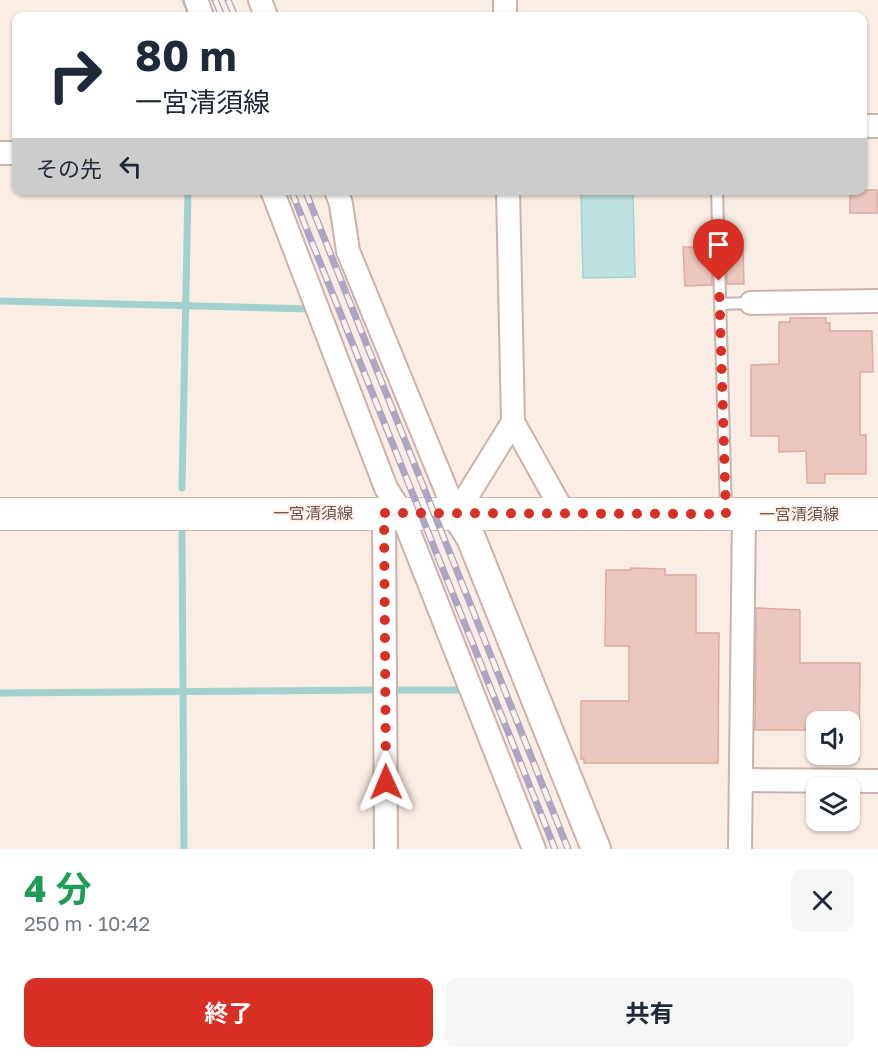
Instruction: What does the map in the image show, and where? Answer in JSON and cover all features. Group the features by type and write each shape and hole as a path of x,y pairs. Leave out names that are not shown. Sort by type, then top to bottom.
{"main road":[{"name":"一宮清須線","path":"0,514 878,514"}],"street":[{"path":"274,195 386,488 392,513 534,849"},
{"path":"338,195 348,251 456,514 471,538 596,849"},
{"path":"508,195 513,422 565,515"},
{"path":"751,303 878,301"},
{"path":"456,514 513,422"},
{"path":"386,849 392,513"},
{"path":"735,514 741,780 740,849"},
{"path":"741,780 878,781"}],"lane":[{"path":"717,195 720,303 735,514"},
{"path":"720,303 751,303"}],"water":[{"path":"581,195 633,195 635,277 583,278"}],"building":[{"path":"867,190 877,190 877,213 850,213 850,195 867,195"},
{"path":"726,246 743,246 744,284 727,284"},
{"path":"683,247 711,247 712,285 685,286"},
{"path":"790,318 826,318 826,323 830,323 830,331 872,331 873,372 860,372 860,435 866,435 866,474 825,474 825,483 807,483 806,451 779,452 779,436 751,436 751,365 779,364 779,322 790,322"},
{"path":"631,568 665,569 665,575 696,575 696,633 719,633 718,763 584,763 584,759 581,759 581,701 629,701 629,646 605,646 606,570 631,570"},
{"path":"756,608 800,610 800,663 860,663 860,711 806,711 806,730 755,730"}],"waterway":[{"path":"185,0 189,12"},
{"path":"182,488 188,195"},
{"path":"0,301 310,309"},
{"path":"182,531 184,849"},
{"path":"0,693 376,690"},
{"path":"391,690 460,690"}],"railway":[{"path":"215,0 220,12"},
{"path":"228,0 233,12"},
{"path":"293,195 555,849"},
{"path":"307,195 568,849"}],"route":[{"path":"386,782 384,513 726,514 719,281"}]}
